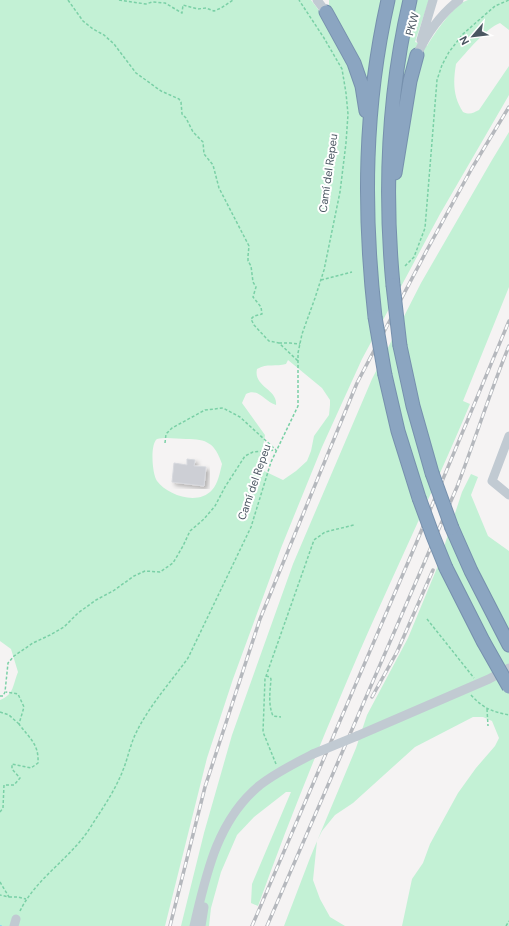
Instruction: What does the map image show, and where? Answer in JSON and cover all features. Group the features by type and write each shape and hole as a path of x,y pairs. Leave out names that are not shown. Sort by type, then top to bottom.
{"highway":[{"path":"388,0 377,55 372,92 366,205 370,274 375,317 385,375 398,431 419,498 433,536 446,568 483,641 509,687"},
{"path":"410,0 402,40 392,110 388,180 388,214 393,285 400,346 413,406 432,473 452,528 471,572 509,645"},
{"path":"324,6 359,75 369,130"},
{"path":"388,214 410,81 416,55"}],"street":[{"path":"317,0 324,6"},
{"name":"PKW","path":"416,55 433,0"},
{"path":"416,55 425,38 438,20 459,0"},
{"path":"509,436 492,481 509,495"},
{"path":"194,926 204,882 220,837 234,813 259,786 279,772 313,754 479,684 509,668"},
{"path":"201,926 209,885 211,864"},
{"path":"196,916 198,919 197,926"}],"path":[{"path":"68,0 83,21 104,35 114,44 136,72 161,91 179,99 181,102 182,114 186,118 193,132 203,142 204,154 213,165 219,188 250,246 248,256 256,287 253,297 261,307 262,314 254,316 251,319 259,331 269,341 300,344"},
{"path":"119,0 146,4 152,2 165,3 182,12 183,5 206,8 214,11 233,0"},
{"name":"Camí del Repeu","path":"15,923 26,899 36,886 78,845 111,796 123,771 135,734 145,716 188,658 200,630 251,527 271,462 298,406 298,361 300,344 302,334 321,280 340,192 346,143 348,102 342,69 299,0"},
{"path":"405,266 414,257 425,228 437,80 442,65 449,52 463,34 495,6 509,0"},
{"path":"321,280 352,272"},
{"path":"279,343 298,361"},
{"path":"165,443 166,434 172,428 205,410 223,408 240,417 276,450"},
{"path":"0,696 3,696 5,692 8,663 14,656 33,643 50,636 64,627 84,609 134,576 145,571 160,572 174,562 190,531 204,519 215,506 225,487 245,456 253,452 276,450"},
{"path":"279,772 263,732 266,676 314,540 325,532 354,525"},
{"path":"427,619 479,684"},
{"path":"266,676 270,676 272,679 270,706 273,716 281,717"},
{"path":"467,689 480,705 491,711 509,715"},
{"path":"5,692 18,694 24,707 19,724"},
{"path":"487,709 488,726"},
{"path":"0,712 9,714 19,724 28,737 34,742 39,753 38,763 31,768 12,764 12,769 20,778 14,785 4,784 2,808 0,812"},
{"path":"0,882 9,897"},
{"path":"0,895 26,899"},
{"path":"506,926 509,921"}],"green space":[{"path":"0,0 311,0 327,21 329,0 429,0 415,42 427,46 445,20 463,2 468,0 509,0 509,30 500,23 483,35 456,64 454,83 457,101 463,112 473,113 479,110 509,66 509,95 440,214 362,359 322,447 281,548 233,679 207,758 165,926 0,926 0,700 5,698 11,692 18,672 11,649 0,641","holes":["288,360 322,388 330,400 330,405 329,415 314,436 307,461 283,480 262,470 266,460 263,447 265,435 242,403 246,394 254,392 276,405 276,400 273,395 259,380 257,369 264,366 286,364","167,438 205,441 216,451 222,464 214,487 206,495 191,498 183,497 168,491 157,481 153,466 153,447 157,439"]},
{"path":"509,132 509,287 463,401 470,404 339,700 297,803 258,906 251,903 252,884 291,792 286,792 254,817 237,835 221,872 211,908 209,926 181,926 204,833 232,735 293,564 372,379 421,283"},
{"path":"471,474 478,477 471,495 488,536 509,551 509,926 402,926 412,879 423,863 430,844 458,793 476,768 495,746 499,738 492,721 483,717 473,717 415,747 353,803 335,815 322,831 318,840 356,748 367,715 408,638 437,568 462,492"},
{"path":"317,841 313,880 320,899 330,917 345,926 284,926 310,858"}],"building":[{"path":"187,459 195,460 194,466 206,467 204,486 172,482 174,463 187,465"}],"railway":[{"path":"170,926 205,787 260,619 357,383 472,168 509,107"},
{"path":"252,926 415,546 509,321"},
{"path":"267,926 457,487 509,346"},
{"path":"372,697 397,652 433,570"}]}
